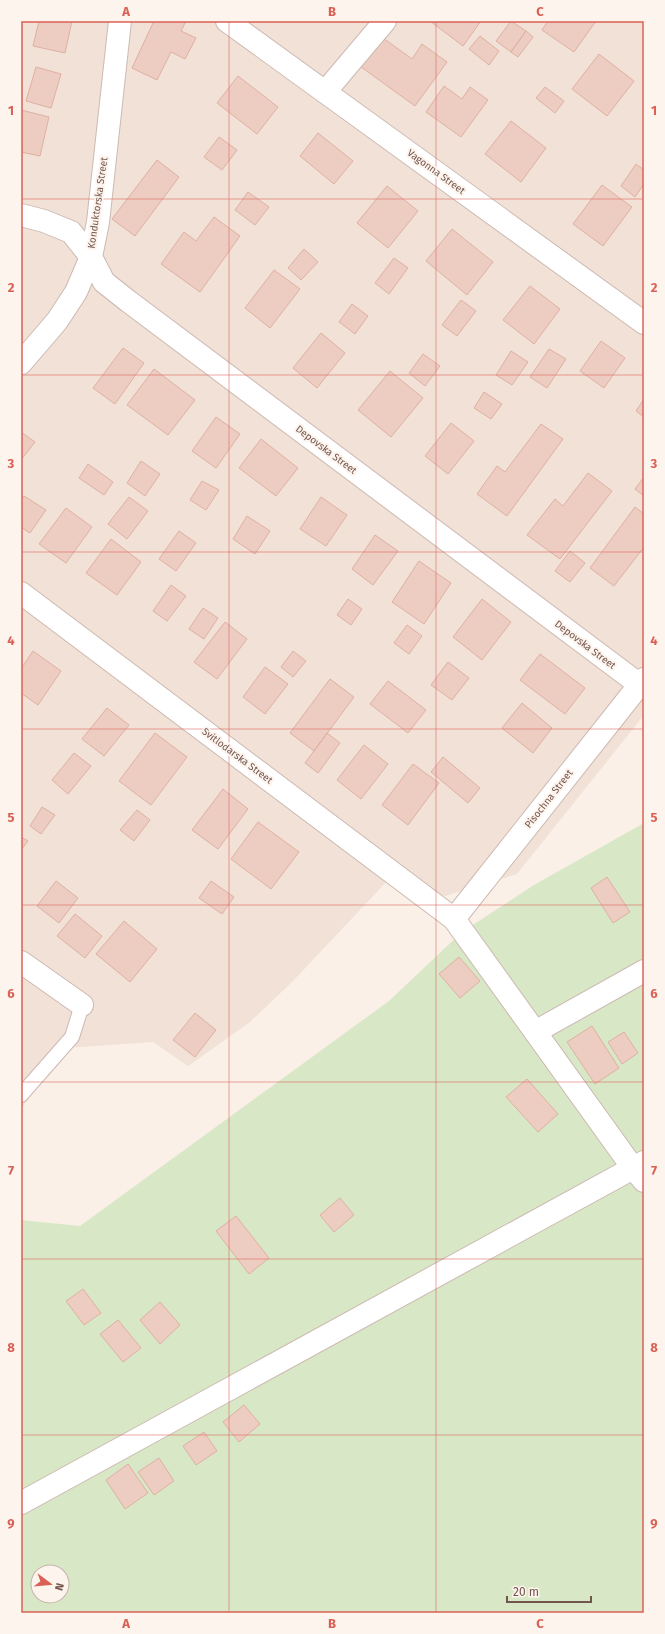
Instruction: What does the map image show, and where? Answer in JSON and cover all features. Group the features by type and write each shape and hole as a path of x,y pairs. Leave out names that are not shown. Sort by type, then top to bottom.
{"street":[{"name":"Konduktorska Street","path":"21,363 57,321 76,292 91,257 98,222 120,21"},
{"name":"Vagonna Street","path":"227,21 644,323"},
{"path":"325,92 385,21"},
{"name":"Depovska Street","path":"21,215 44,221 71,232 91,257 104,282 128,301 642,682"},
{"name":"Svitlodarska Street","path":"21,593 454,919 535,1032 640,1170"},
{"name":"Pisochna Street","path":"454,919 642,682"},
{"path":"21,962 82,1005"},
{"path":"535,1032 644,971"},
{"path":"21,1503 640,1170"}],"lane":[{"path":"21,1096 72,1037 82,1005"}],"shaded area":[{"path":"21,21 644,21 644,715 517,874 445,896 392,876 293,981 250,1022 188,1066 153,1042 66,1048 21,1109"}],"green space":[{"path":"644,823 644,1613 21,1613 21,1220 80,1226 389,1001 462,932 534,885"}],"building":[{"path":"39,21 72,21 65,53 33,46"},
{"path":"154,21 186,21 181,31 196,38 185,59 171,52 157,80 132,68"},
{"path":"430,21 481,21 463,46"},
{"path":"511,21 526,31 511,52 496,41"},
{"path":"548,21 596,21 574,52 542,30"},
{"path":"526,31 533,37 518,57 511,52"},
{"path":"379,35 412,59 422,44 447,62 415,106 357,64"},
{"path":"480,36 499,51 489,65 469,49"},
{"path":"599,54 634,81 607,116 572,89"},
{"path":"36,67 61,74 51,108 26,101"},
{"path":"238,76 278,107 257,134 217,103"},
{"path":"444,86 462,99 470,87 488,100 461,137 426,112"},
{"path":"545,87 564,101 555,113 536,98"},
{"path":"21,110 49,117 40,156 21,152"},
{"path":"511,121 546,148 521,182 485,154"},
{"path":"318,133 353,161 334,184 300,156"},
{"path":"219,137 237,150 222,170 204,157"},
{"path":"157,160 179,177 135,236 112,219"},
{"path":"636,164 644,170 644,184 635,197 621,186"},
{"path":"602,185 632,207 603,246 573,224"},
{"path":"387,186 418,211 388,248 357,223"},
{"path":"248,192 269,207 255,225 235,210"},
{"path":"214,217 240,236 200,292 161,264 184,232 196,241"},
{"path":"452,229 493,262 467,295 426,261"},
{"path":"304,249 318,262 301,280 288,268"},
{"path":"394,258 408,268 389,294 375,283"},
{"path":"274,270 300,289 270,328 245,308"},
{"path":"530,286 560,309 534,344 503,320"},
{"path":"461,300 476,311 457,336 442,325"},
{"path":"352,304 368,316 355,334 339,322"},
{"path":"321,333 345,353 317,388 293,368"},
{"path":"601,341 625,358 604,388 580,371"},
{"path":"123,348 144,363 115,404 93,388"},
{"path":"549,349 566,359 547,388 530,377"},
{"path":"511,351 528,362 512,385 496,375"},
{"path":"423,354 440,366 425,386 409,373"},
{"path":"154,369 195,400 168,435 127,405"},
{"path":"390,371 423,398 391,437 358,410"},
{"path":"484,392 502,404 491,419 474,408"},
{"path":"644,399 644,417 636,411"},
{"path":"216,417 240,434 216,468 192,451"},
{"path":"451,423 474,441 448,474 425,456"},
{"path":"541,424 563,439 507,516 477,494 497,466 505,472"},
{"path":"21,432 35,442 21,460"},
{"path":"261,439 298,468 276,496 239,468"},
{"path":"141,461 160,474 145,496 127,483"},
{"path":"88,464 113,482 104,495 79,478"},
{"path":"588,473 612,491 560,559 527,535 555,499 563,506"},
{"path":"644,477 644,496 635,489"},
{"path":"202,481 219,490 206,510 190,500"},
{"path":"24,496 46,510 30,533 21,527 21,500"},
{"path":"129,497 148,511 127,539 108,524"},
{"path":"321,497 347,515 326,546 300,529"},
{"path":"635,507 644,514 644,547 614,586 590,568"},
{"path":"66,508 92,527 66,563 39,544"},
{"path":"247,516 270,531 255,554 233,539"},
{"path":"179,531 196,543 176,571 159,559"},
{"path":"375,535 398,551 373,585 352,569"},
{"path":"111,539 141,562 117,595 86,573"},
{"path":"570,551 585,563 570,582 555,571"},
{"path":"419,561 451,583 424,624 392,602"},
{"path":"171,585 186,596 167,621 153,611"},
{"path":"348,599 362,609 351,625 337,615"},
{"path":"482,599 511,622 482,660 453,637"},
{"path":"203,608 218,618 204,639 189,629"},
{"path":"225,622 247,639 217,679 194,662"},
{"path":"407,625 422,636 409,654 394,643"},
{"path":"33,651 61,671 38,705 21,693 21,669"},
{"path":"293,651 306,661 293,677 281,667"},
{"path":"540,654 585,688 565,714 520,680"},
{"path":"448,662 469,678 452,700 431,685"},
{"path":"265,667 288,684 265,714 243,697"},
{"path":"330,679 354,697 314,751 290,733"},
{"path":"388,681 426,710 408,733 370,704"},
{"path":"522,703 552,728 533,753 502,728"},
{"path":"107,708 129,725 104,756 82,739"},
{"path":"155,733 187,757 151,805 119,781"},
{"path":"327,733 340,743 318,773 305,763"},
{"path":"364,745 388,764 361,799 337,780"},
{"path":"74,753 91,766 68,794 52,780"},
{"path":"443,757 480,788 468,803 431,772"},
{"path":"413,764 439,783 408,825 382,805"},
{"path":"223,789 248,809 218,849 192,830"},
{"path":"42,807 55,815 41,834 30,826"},
{"path":"137,810 150,820 134,841 120,830"},
{"path":"258,822 299,852 271,889 231,859"},
{"path":"21,837 28,841 21,850"},
{"path":"607,877 630,912 613,923 591,888"},
{"path":"56,881 78,898 59,923 37,906"},
{"path":"211,881 234,897 222,914 199,898"},
{"path":"75,914 102,936 85,958 57,936"},
{"path":"124,921 157,949 130,982 96,954"},
{"path":"459,957 480,981 460,998 439,974"},
{"path":"195,1013 216,1030 195,1057 173,1040"},
{"path":"592,1026 619,1068 595,1084 567,1042"},
{"path":"624,1032 638,1053 622,1064 608,1042"},
{"path":"527,1079 558,1114 538,1132 506,1097"},
{"path":"340,1198 354,1215 334,1232 320,1215"},
{"path":"236,1216 269,1258 249,1274 216,1231"},
{"path":"83,1289 101,1313 84,1325 66,1301"},
{"path":"160,1302 180,1325 160,1344 140,1320"},
{"path":"118,1320 141,1348 123,1362 100,1334"},
{"path":"244,1405 260,1424 239,1442 223,1422"},
{"path":"204,1432 217,1451 196,1465 183,1446"},
{"path":"159,1458 174,1481 154,1495 138,1472"},
{"path":"128,1464 148,1493 125,1509 106,1480"}]}
